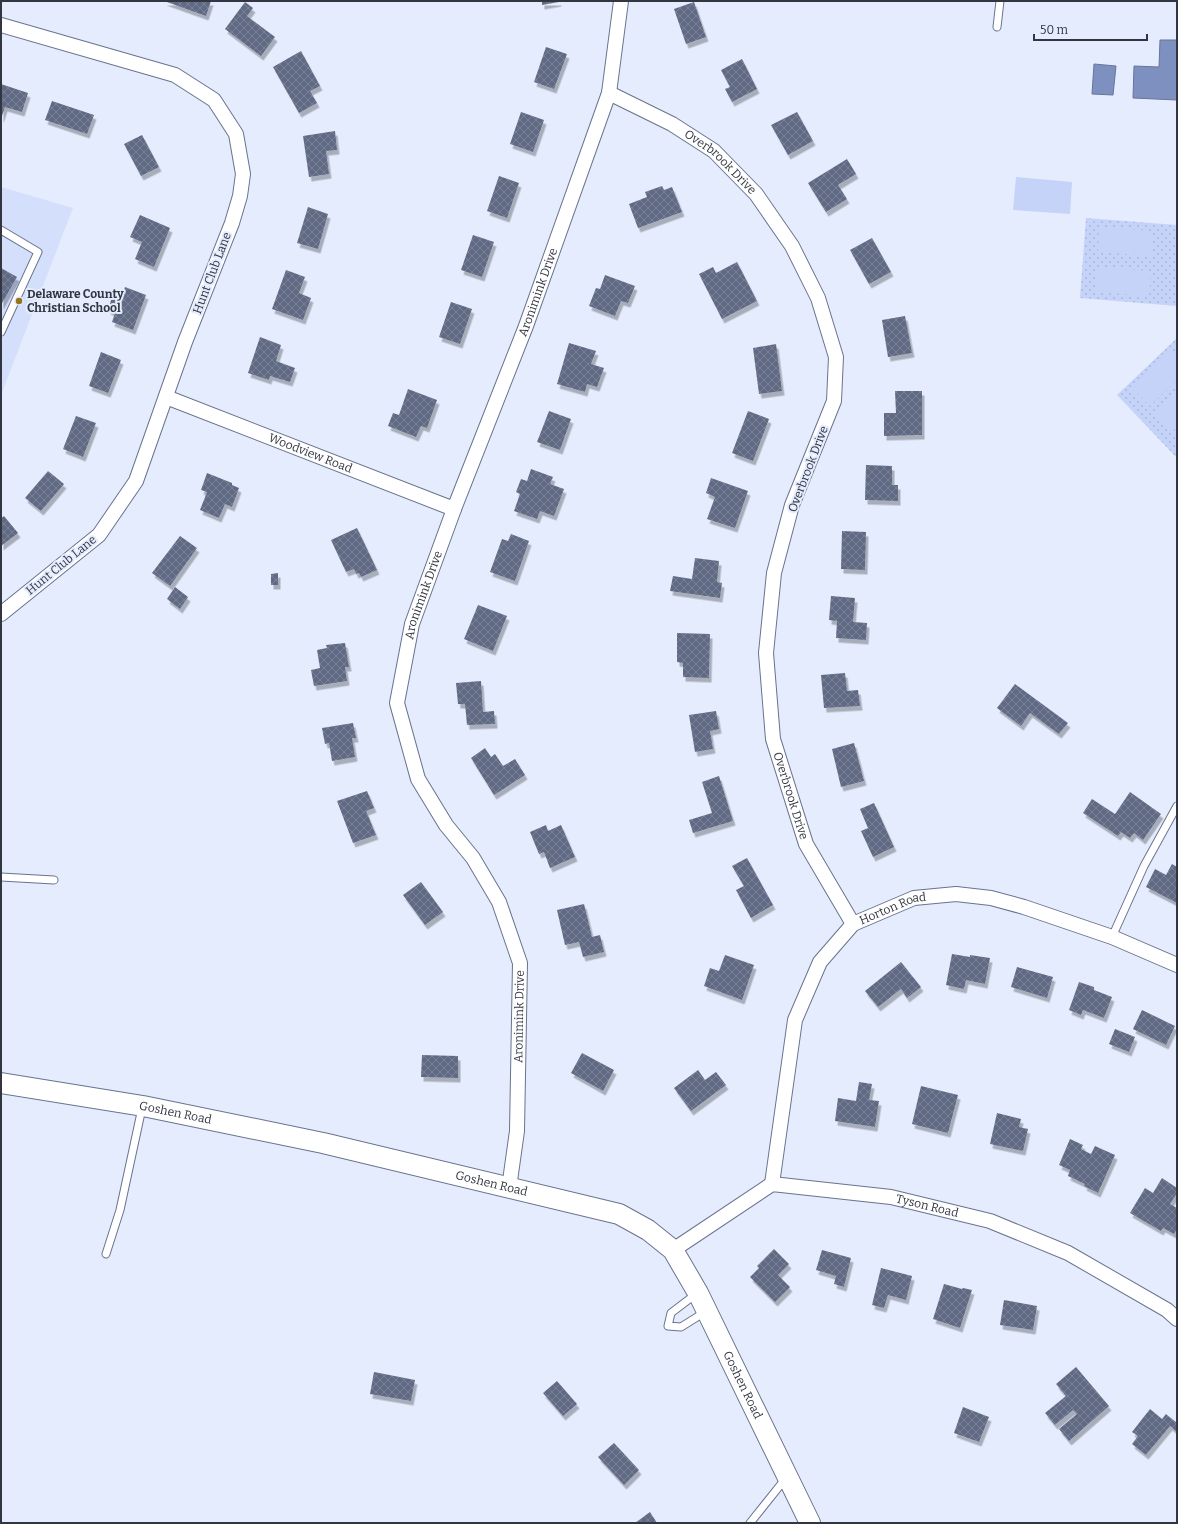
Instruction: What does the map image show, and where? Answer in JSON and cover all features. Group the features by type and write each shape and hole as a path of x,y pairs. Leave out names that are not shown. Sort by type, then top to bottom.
{"street":[{"name":"Aronimink Drive","path":"509,1188 517,1131 520,963 499,902 473,858 446,825 418,779 397,703 412,624 454,509 526,326 609,93 621,1"},
{"name":"Hunt Club Lane","path":"1,24 175,75 214,100 236,134 243,174 240,196 232,223 185,342 136,481 99,535 1,614"},
{"name":"Overbrook Drive","path":"609,93 672,124 714,151 756,194 792,246 818,298 836,357 834,401 792,505 774,573 766,653 773,739 801,829 806,844 853,924"},
{"name":"Woodview Road","path":"166,397 454,509"},
{"name":"Horton Road","path":"772,1184 796,1020 820,962 853,924 914,898 956,894 991,898 1024,907 1112,937 1177,965"},
{"name":"Goshen Road","path":"1,1083 143,1106 323,1144 619,1214 648,1230 673,1250 698,1293 810,1523"},
{"path":"673,1250 772,1184"},
{"name":"Tyson Road","path":"772,1184 891,1197 990,1221 1068,1253 1168,1310 1177,1319"}],"lane":[{"path":"997,27 1000,1"},
{"path":"1,230 38,252 1,332"},
{"path":"1112,937 1144,866 1177,806"},
{"path":"1,877 54,880"},
{"path":"106,1254 120,1210 143,1106"},
{"path":"698,1293 671,1313 668,1326 681,1328 707,1311"},
{"path":"750,1523 788,1476"}],"shaded area":[{"path":"1160,40 1177,40 1177,100 1133,98 1134,66 1159,67"},
{"path":"1094,64 1116,66 1113,95 1092,94"},
{"path":"1016,177 1072,182 1070,214 1013,210"},
{"name":"Delaware County Christian School","path":"1,187 73,208 1,395"},
{"path":"1086,218 1177,225 1177,306 1080,298"},
{"path":"1099,227 1153,231 1152,256 1098,252"},
{"path":"1097,267 1151,271 1149,296 1095,292"},
{"path":"1177,338 1177,458 1117,395"},
{"path":"1171,351 1177,357 1177,380 1150,406 1132,389"},
{"path":"1177,392 1177,427 1173,431 1156,413"}],"building":[{"path":"164,1 211,1 206,16"},
{"path":"542,1 559,1 559,2 542,5"},
{"path":"245,2 253,8 247,16 275,37 261,56 225,29"},
{"path":"694,2 706,37 686,44 674,9"},
{"path":"546,47 567,54 554,89 534,82"},
{"path":"301,51 320,86 310,91 317,103 299,113 273,67"},
{"path":"742,59 757,89 732,102 725,89 730,87 721,70"},
{"path":"1,84 28,93 22,112 5,107 1,119"},
{"path":"52,101 94,115 87,134 45,120"},
{"path":"521,112 544,120 533,152 510,144"},
{"path":"797,112 813,141 788,155 771,125"},
{"path":"335,131 337,150 326,151 329,174 309,177 303,136"},
{"path":"142,135 159,167 141,176 124,144"},
{"path":"847,159 856,174 838,185 847,199 826,212 808,183"},
{"path":"499,176 519,183 507,218 487,211"},
{"path":"662,186 664,190 672,187 682,212 638,228 629,204 647,197 645,192"},
{"path":"308,207 328,214 318,249 297,243"},
{"path":"140,215 170,228 154,267 135,259 142,242 130,237"},
{"path":"473,235 494,242 482,277 461,270"},
{"path":"872,238 891,272 869,284 850,250"},
{"path":"737,262 757,301 722,319 699,274 713,267 716,273"},
{"path":"1,268 17,277 1,305"},
{"path":"286,270 305,277 299,293 311,298 303,320 272,309"},
{"path":"605,275 635,286 628,303 621,301 615,316 589,306 596,288 600,289"},
{"path":"125,287 146,295 133,330 112,322 115,313 108,310 112,297 121,300"},
{"path":"451,302 472,309 460,344 439,337"},
{"path":"905,316 912,353 888,357 882,320"},
{"path":"260,337 281,345 276,361 295,368 290,382 270,376 269,380 248,373"},
{"path":"569,343 596,351 591,364 604,368 597,387 587,384 585,392 557,384"},
{"path":"776,344 782,391 759,394 753,348"},
{"path":"101,352 121,360 108,393 89,386"},
{"path":"408,389 437,400 427,428 421,426 416,437 388,426 393,413 399,415"},
{"path":"895,391 922,391 922,435 884,436 884,413 896,413"},
{"path":"549,411 571,419 560,450 537,442"},
{"path":"748,411 769,419 753,461 732,453"},
{"path":"76,416 96,423 83,457 63,449"},
{"path":"866,465 892,466 892,485 898,485 898,501 865,500"},
{"path":"531,469 553,477 550,484 564,489 554,516 540,511 537,519 514,511 520,494 516,492 521,479 527,481"},
{"path":"48,471 64,484 41,511 25,498"},
{"path":"207,473 232,483 232,485 239,488 232,507 225,504 219,518 200,510 207,492 201,490"},
{"path":"711,478 748,491 735,528 707,519 715,497 706,493"},
{"path":"4,516 18,533 1,546 1,518"},
{"path":"357,528 377,570 361,577 359,573 356,574 354,569 346,572 331,540"},
{"path":"842,531 866,532 865,570 841,569"},
{"path":"511,534 529,541 515,581 490,572 502,539 508,541"},
{"path":"180,536 197,548 170,586 152,573"},
{"path":"695,558 719,561 717,582 722,583 720,598 670,591 673,576 692,579"},
{"path":"278,573 278,585 271,585 271,574"},
{"path":"175,587 188,597 180,609 167,599"},
{"path":"831,596 855,598 853,622 867,623 866,640 836,638 837,621 829,620"},
{"path":"478,605 507,616 493,651 464,639"},
{"path":"677,633 710,634 709,678 683,677 683,663 677,662"},
{"path":"345,643 349,667 345,667 347,681 314,686 311,670 320,668 317,650 327,648 326,645"},
{"path":"845,673 847,691 858,690 860,706 824,708 821,675"},
{"path":"481,681 483,712 494,711 495,724 467,725 465,704 458,704 456,683"},
{"path":"1015,684 1068,723 1059,734 1030,713 1021,726 997,708"},
{"path":"716,711 719,729 710,731 713,749 695,752 689,715"},
{"path":"353,723 356,738 352,738 355,757 332,761 329,743 325,744 322,728"},
{"path":"854,743 864,781 841,787 832,749"},
{"path":"485,748 491,757 495,754 503,766 515,759 525,775 494,795 471,758"},
{"path":"719,776 733,821 693,833 689,820 712,813 702,782"},
{"path":"367,791 374,808 366,811 376,835 353,843 337,801"},
{"path":"1130,792 1161,814 1143,840 1134,833 1130,838 1121,832 1118,836 1083,813 1092,799 1115,814"},
{"path":"874,803 894,847 873,857 861,831 868,828 860,809"},
{"path":"546,825 548,831 561,825 575,857 550,868 544,852 539,854 530,832"},
{"path":"747,858 773,905 751,918 736,890 744,886 732,866"},
{"path":"1172,864 1177,867 1177,903 1146,887 1155,869 1166,875"},
{"path":"421,882 443,912 425,925 403,895"},
{"path":"584,904 592,937 600,935 604,952 583,957 579,942 565,945 557,910"},
{"path":"952,954 990,958 985,984 966,980 964,989 946,985"},
{"path":"725,955 754,965 742,1000 704,986 710,968 719,971"},
{"path":"901,962 921,987 907,998 901,989 878,1007 865,991"},
{"path":"1017,967 1053,977 1047,998 1011,987"},
{"path":"1079,982 1094,987 1094,990 1112,997 1104,1018 1083,1010 1081,1015 1069,1010"},
{"path":"1142,1010 1175,1026 1166,1045 1133,1029"},
{"path":"1115,1029 1135,1037 1129,1052 1109,1044"},
{"path":"582,1053 614,1070 603,1091 571,1073"},
{"path":"422,1055 458,1056 458,1078 421,1077"},
{"path":"698,1070 705,1080 716,1072 726,1085 691,1111 674,1088"},
{"path":"859,1082 872,1084 869,1100 879,1101 875,1127 835,1121 838,1098 856,1101"},
{"path":"921,1086 958,1095 948,1133 912,1124"},
{"path":"997,1113 1021,1119 1019,1127 1028,1129 1023,1151 990,1144"},
{"path":"1070,1139 1083,1145 1081,1149 1091,1154 1095,1146 1115,1155 1098,1193 1084,1186 1085,1184 1068,1176 1070,1170 1059,1165"},
{"path":"1162,1178 1177,1188 1177,1193 1170,1204 1177,1208 1177,1229 1174,1234 1163,1228 1161,1231 1130,1213 1145,1188 1153,1193"},
{"path":"774,1249 789,1264 778,1275 790,1287 775,1302 750,1277 759,1268 757,1266"},
{"path":"822,1250 851,1258 844,1287 834,1284 836,1276 816,1270"},
{"path":"881,1268 912,1276 906,1300 888,1295 884,1308 872,1305"},
{"path":"944,1284 972,1290 960,1328 933,1319"},
{"path":"1004,1300 1037,1306 1033,1330 1000,1325"},
{"path":"1076,1367 1109,1406 1069,1441 1059,1429 1077,1414 1073,1410 1055,1425 1045,1413 1066,1396 1056,1384"},
{"path":"374,1372 415,1380 411,1401 370,1394"},
{"path":"557,1381 577,1404 563,1416 543,1393"},
{"path":"963,1407 989,1417 979,1442 954,1433"},
{"path":"1150,1409 1162,1419 1166,1414 1177,1423 1177,1432 1170,1426 1146,1455 1132,1444 1138,1436 1132,1432"},
{"path":"614,1443 639,1470 624,1485 598,1457"},
{"path":"650,1512 657,1523 635,1523"}],"place":[{"name":"Delaware County Christian School","path":"19,301"}]}
